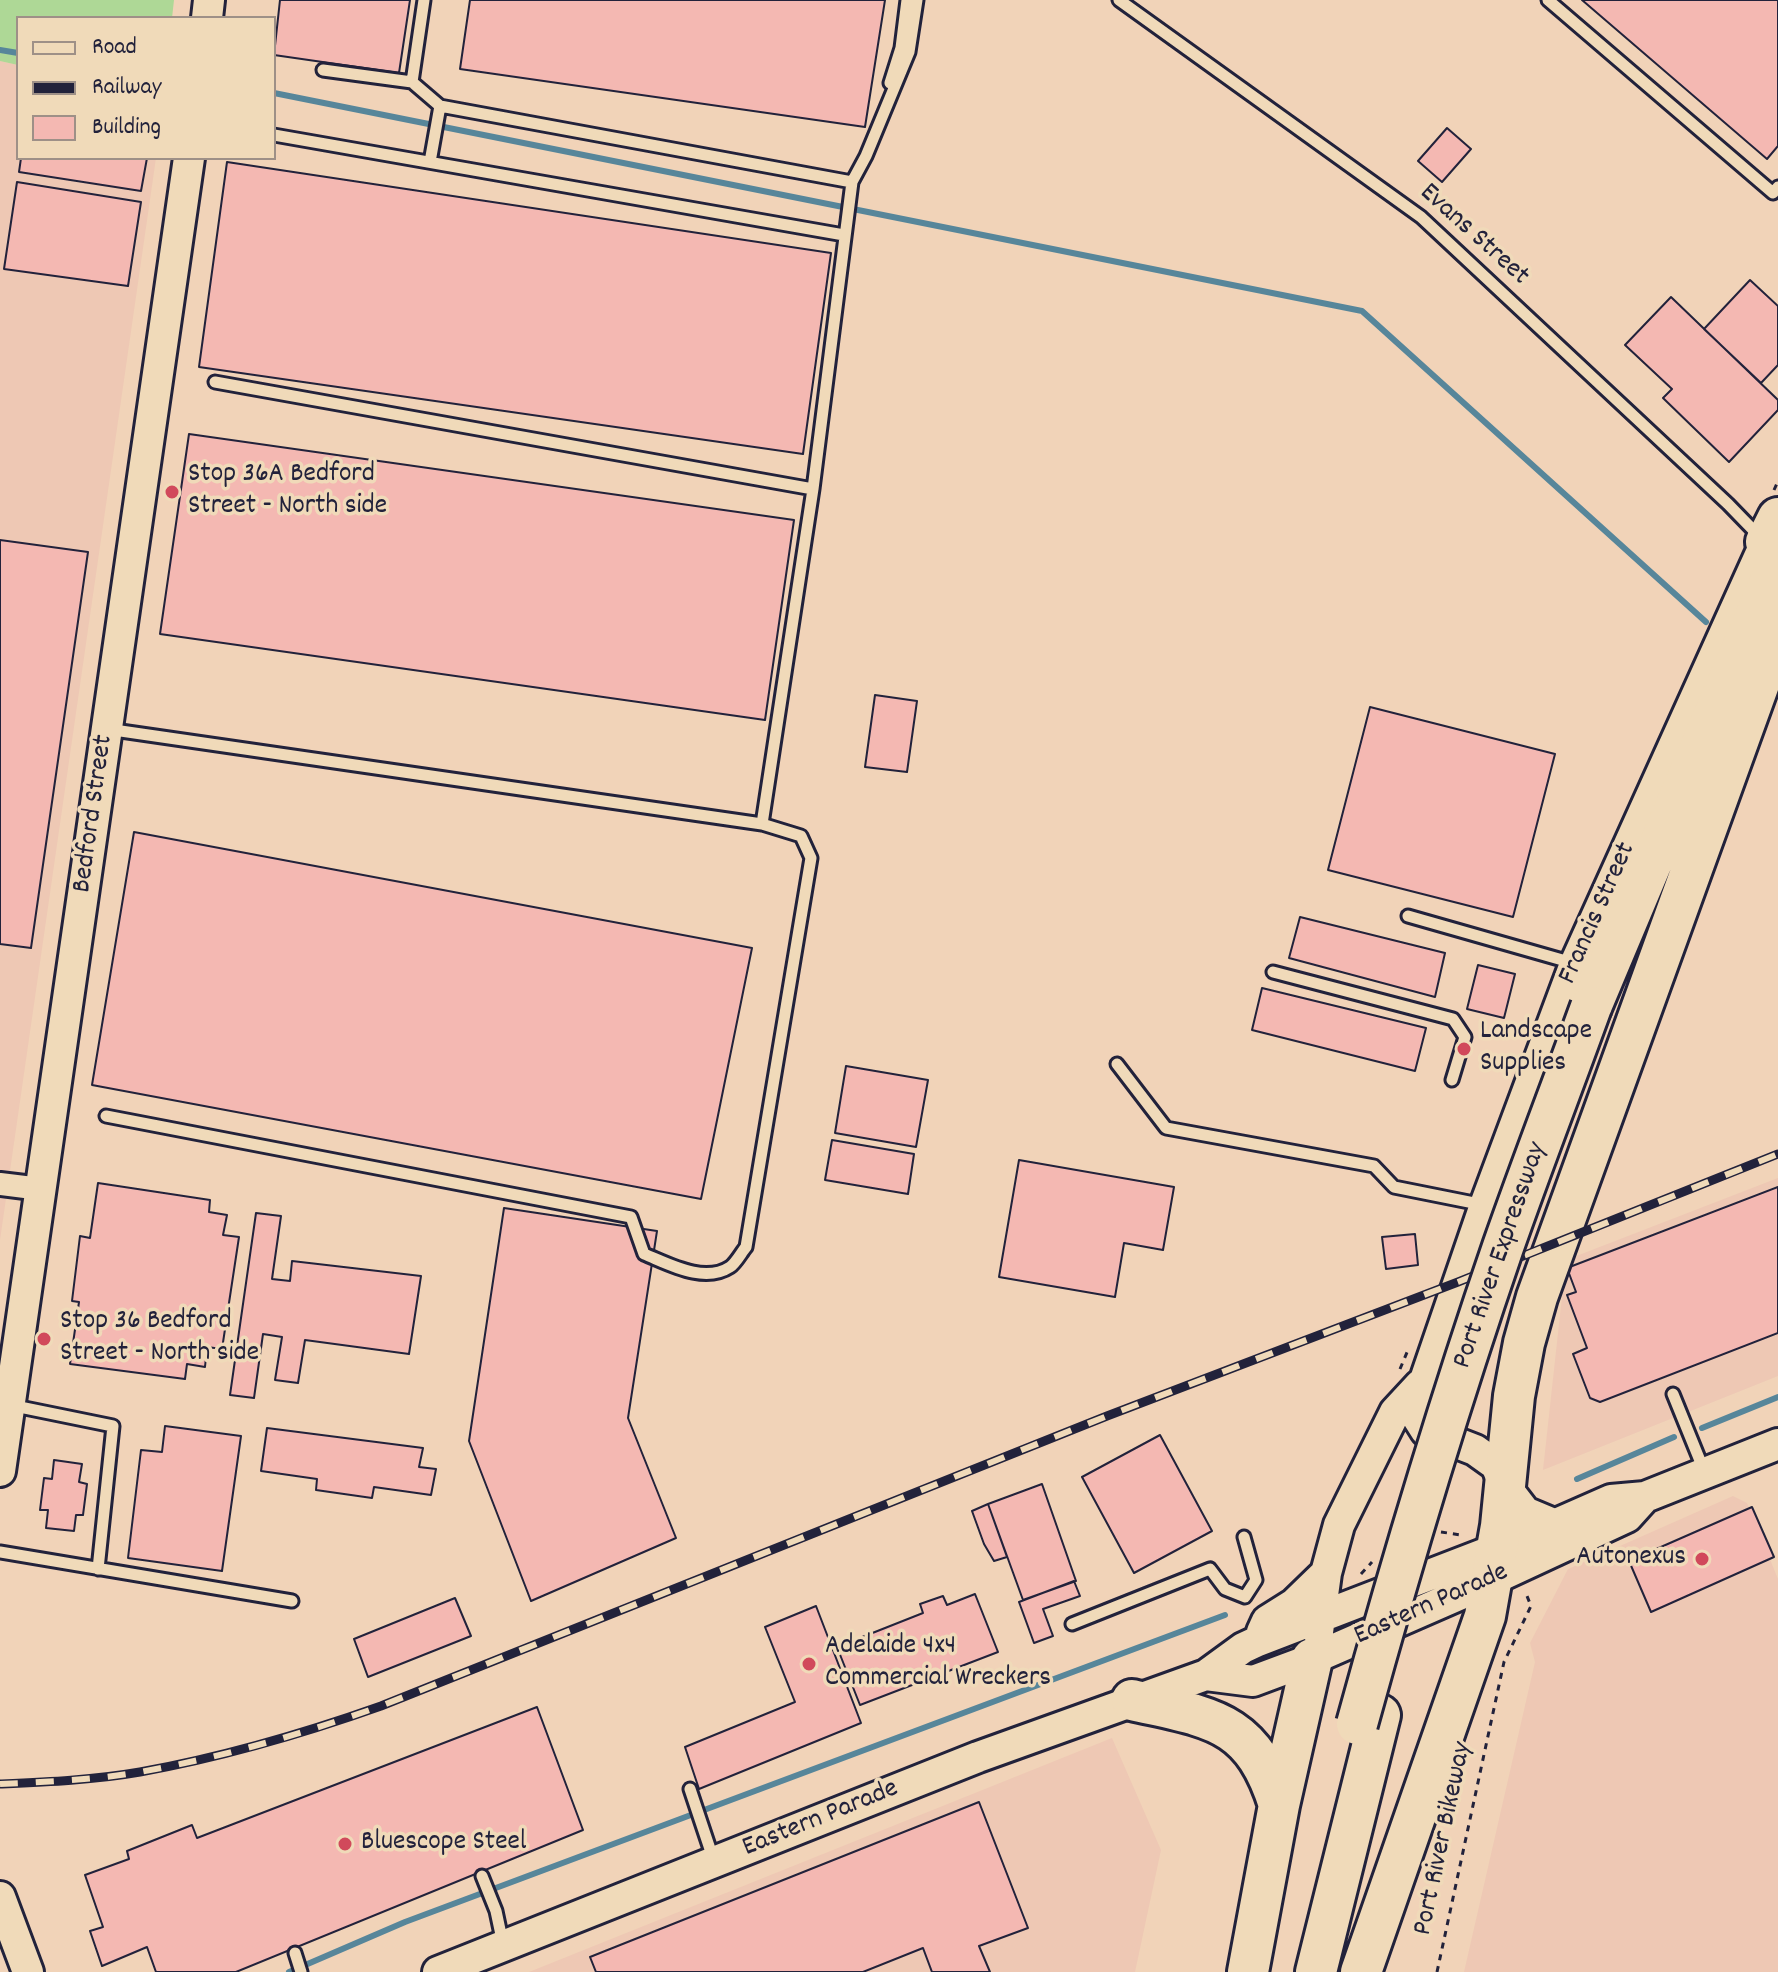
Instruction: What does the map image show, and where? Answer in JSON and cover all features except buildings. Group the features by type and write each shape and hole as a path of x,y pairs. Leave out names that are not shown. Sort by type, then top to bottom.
{"highway":[{"name":"Port River Expressway","path":"1603,1009 1774,541"},
{"name":"Port River Expressway","path":"1316,1972 1389,1609 1449,1410 1503,1247 1603,1009 1778,620"},
{"path":"1361,1972 1486,1583 1505,1486 1514,1396 1537,1297 1769,656 1778,620"},
{"path":"1248,1972 1279,1805 1312,1659"},
{"path":"1132,1700 1181,1711 1232,1730 1260,1757 1279,1805"},
{"name":"Port River Expressway","path":"1292,1972 1368,1720"}],"main road":[{"name":"Bedford Street","path":"0,1471 189,160"},
{"name":"Francis Street","path":"1422,1384 1575,964 1774,541"},
{"path":"1422,1384 1414,1412 1426,1431 1475,1450 1496,1465 1505,1486 1525,1512 1556,1525"},
{"path":"1312,1659 1326,1573 1339,1525 1395,1412 1422,1384"},
{"name":"Eastern Parade","path":"1486,1583 1556,1525 1611,1500 1645,1497 1778,1444"},
{"name":"Eastern Parade","path":"1206,1675 1253,1681 1312,1659 1627,1517 1645,1497"},
{"path":"1432,1572 1456,1580 1486,1583"},
{"name":"Eastern Parade","path":"438,1972 978,1757 1206,1675 1258,1641 1432,1572 1486,1583"},
{"path":"1258,1641 1267,1621 1294,1604 1326,1573"},
{"path":"0,1897 28,1972"}],"street":[{"path":"0,1184 41,1189"}],"lane":[{"path":"412,82 424,0"},
{"path":"866,156 901,48 907,0"},
{"path":"762,824 813,489 852,182 909,52 917,0"},
{"name":"Evans Street","path":"1119,0 1421,217 1728,504 1774,541"},
{"path":"1548,0 1773,193 1778,187"},
{"path":"323,70 412,82 440,106 852,182"},
{"path":"430,162 440,106"},
{"path":"276,135 844,235"},
{"path":"215,382 813,489"},
{"path":"106,1116 631,1217 644,1254 685,1271 708,1273 729,1267 746,1247 811,858 801,836 762,824 107,729"},
{"path":"1408,916 1575,964"},
{"path":"1273,972 1453,1019 1465,1037 1452,1080"},
{"path":"1117,1064 1166,1128 1374,1166 1394,1187 1485,1205"},
{"path":"1673,1394 1705,1473"},
{"path":"10,1405 113,1426 98,1569"},
{"path":"1072,1624 1210,1569 1225,1589 1245,1597 1256,1580 1244,1537"},
{"path":"0,1552 292,1601"},
{"path":"690,1789 715,1863"},
{"path":"482,1876 496,1911 504,1946"},
{"path":"295,1953 301,1972"}],"path":[{"name":"Port River Bikeway","path":"1437,1972 1504,1662 1531,1606 1525,1591 1532,1584"}],"shaded area":[{"path":"0,61 16,65 16,160 156,160 0,1240"},
{"path":"1778,1178 1778,1376 1543,1470 1566,1260"},
{"path":"1733,1496 1747,1503 1778,1579 1778,1972 1464,1972 1535,1662 1530,1643 1568,1569"},
{"path":"1112,1738 1161,1850 1135,1972 529,1972"}],"green space":[{"path":"0,0 174,0 172,16 16,16 16,65 0,61"}],"waterway":[{"path":"0,50 16,53"},
{"path":"276,93 1362,311 1706,622"},
{"path":"1702,1428 1778,1397"},
{"path":"1577,1479 1674,1437"},
{"path":"289,1972 405,1922 1225,1615"}],"railway":[{"path":"0,1784 105,1777 171,1766 262,1744 381,1706 1107,1416 1458,1282 1778,1154"}],"place":[{"name":"Stop 36A Bedford Street - North side","path":"172,492"},
{"name":"Landscape Supplies","path":"1464,1049"},
{"name":"Stop 36 Bedford Street - North side","path":"44,1339"},
{"name":"Autonexus","path":"1702,1559"},
{"name":"Adelaide 4x4 Commercial Wreckers","path":"809,1664"},
{"name":"Bluescope Steel","path":"345,1844"}]}
